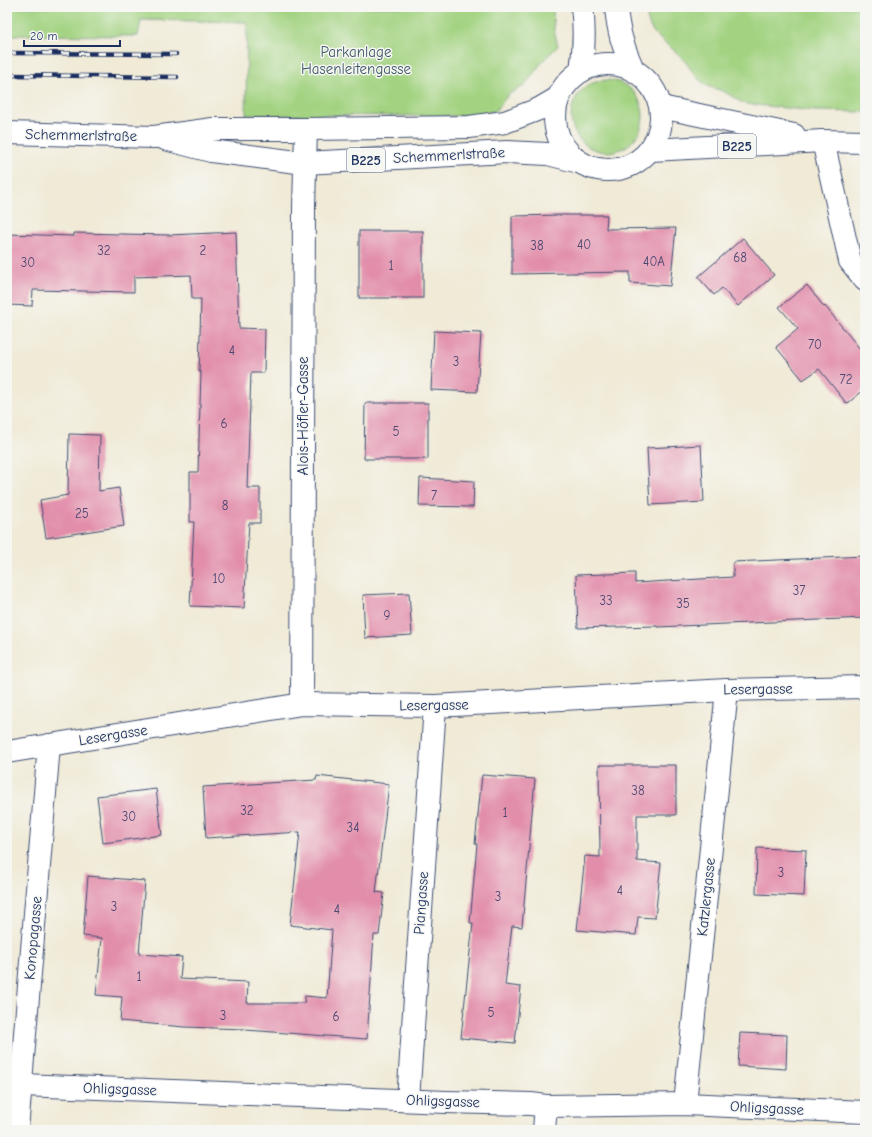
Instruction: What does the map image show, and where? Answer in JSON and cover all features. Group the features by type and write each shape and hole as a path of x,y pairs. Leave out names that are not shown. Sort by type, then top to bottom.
{"street":[{"path":"581,70 584,49 582,7"},
{"path":"616,7 618,28 624,50 633,69"},
{"name":"B225","path":"615,63 633,69 647,79 657,94 661,107 661,129 651,150 637,163 615,170 596,169 579,162 564,147 557,131 555,114 558,98 568,81 581,70 596,65 615,63"},
{"name":"Schemmerlstraße","path":"7,133 154,137 213,129 469,127 505,122 539,109 558,98"},
{"name":"B225","path":"661,107 823,141"},
{"name":"Alois-Höfler-Gasse","path":"302,704 306,129"},
{"name":"Schemmerlstraße","path":"154,137 211,151 305,163 507,152 548,154 579,162"},
{"path":"823,141 850,261 865,280"},
{"name":"B225","path":"651,150 823,141 865,142"},
{"name":"Lesergasse","path":"7,752 302,704 435,706 727,690 865,687"},
{"name":"Katzlergasse","path":"685,1104 727,690"},
{"name":"Piangasse","path":"408,1100 435,706"},
{"name":"Konopagasse","path":"17,1130 22,1085 49,745"},
{"name":"Ohligsgasse","path":"22,1085 531,1104 546,1106 685,1104 865,1112"},
{"path":"544,1130 546,1106"}],"green space":[{"name":"Parkanlage Hasenleitengasse","path":"7,7 553,7 554,30 558,46 542,62 524,86 509,94 495,111 468,116 246,115 247,22 141,20 138,36 7,35"},
{"path":"647,7 865,7 865,112 815,111 746,104 739,101 725,92 708,86 697,77 687,63 652,30 647,16"},
{"path":"607,80 627,86 637,96 643,116 637,136 627,146 607,152 587,146 577,136 571,116 577,96 587,86"}],"building":[{"path":"607,215 606,229 676,228 670,286 630,283 630,272 512,274 512,216"},
{"path":"359,231 423,231 423,298 359,298"},
{"path":"236,232 239,328 265,329 264,373 251,373 247,488 260,488 260,523 249,523 244,608 190,606 194,522 190,522 190,472 198,472 201,372 199,372 201,299 192,299 191,275 134,277 134,292 33,290 32,306 7,305 7,234 74,236 74,233 169,235"},
{"path":"743,238 774,275 738,306 722,288 714,295 698,277"},
{"path":"807,285 865,355 865,389 847,404 819,369 803,380 776,347 798,329 779,307"},
{"path":"434,331 481,333 477,392 431,390"},
{"path":"365,403 428,403 428,459 364,459"},
{"path":"69,434 100,435 99,491 119,488 124,526 46,538 40,500 68,495"},
{"path":"701,445 704,502 650,505 647,448"},
{"path":"420,478 474,481 473,507 419,506"},
{"path":"865,556 865,618 657,627 578,628 576,575 635,573 635,583 733,577 733,562"},
{"path":"409,593 412,635 365,638 363,595"},
{"path":"599,765 676,765 676,815 637,815 637,861 661,863 655,918 638,917 636,935 577,930 585,856 600,857"},
{"path":"482,775 535,779 522,927 512,926 505,985 521,987 515,1043 461,1038 473,923 470,923 477,844 475,844"},
{"path":"317,776 389,784 376,892 384,893 379,935 374,935 367,1039 246,1029 184,1027 120,1021 122,997 96,995 102,938 83,936 88,876 145,881 139,954 182,957 180,979 248,982 247,1003 304,1003 305,996 327,998 332,930 290,925 300,832 206,838 203,787 316,780"},
{"path":"156,789 162,835 103,843 97,796"},
{"path":"757,848 806,850 804,896 756,894"},
{"path":"740,1033 787,1035 786,1069 738,1066"}],"railway":[{"path":"7,53 176,54"},
{"path":"7,75 177,77"}]}
